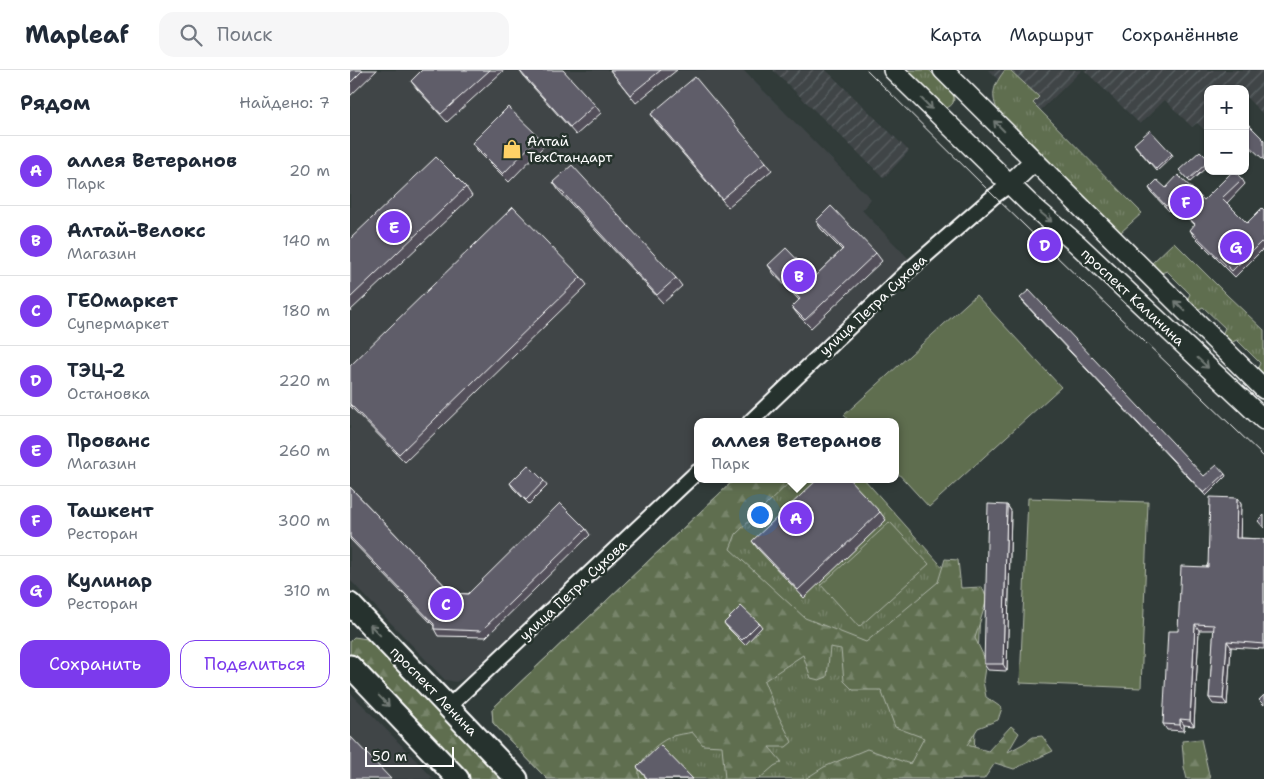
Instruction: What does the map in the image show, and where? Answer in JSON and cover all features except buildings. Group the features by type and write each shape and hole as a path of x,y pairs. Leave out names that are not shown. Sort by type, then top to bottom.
{"main road":[{"name":"проспект Калинина","path":"893,70 1005,188 1029,203 1077,244 1264,420"},
{"name":"проспект Калинина","path":"943,70 1264,389"},
{"path":"1005,188 1034,161"},
{"name":"проспект Ленина","path":"352,611 517,779"},
{"path":"350,666 458,779"}],"street":[{"name":"улица Петра Сухова","path":"754,418 908,271 1005,188"},
{"name":"улица Петра Сухова","path":"448,707 694,475"}],"shaded area":[{"path":"350,70 743,70 871,199 862,210 909,259 743,418 694,418 694,464 466,677 456,682 445,680 350,580"},
{"path":"773,70 826,70 909,151 884,178"},
{"path":"988,70 1082,70 1035,116"},
{"path":"1084,70 1264,70 1264,115 1249,100 1249,85 1204,85 1204,129 1197,123 1192,127 1165,100 1140,124"},
{"path":"350,692 434,779 350,779"}],"green space":[{"path":"904,70 929,70 953,94 954,100 952,104 943,109"},
{"path":"1005,70 1010,70 1039,97 1033,103 1142,213 1120,233 997,109 994,98 995,88"},
{"path":"1174,242 1264,330 1264,376 1257,370 1260,363 1237,340 1230,343 1222,335 1225,328 1203,307 1197,310 1187,300 1190,294 1167,271 1161,273 1151,264"},
{"path":"976,295 1061,387 929,507 899,474 899,418 847,418 844,415"},
{"path":"731,483 868,483 980,609 973,779 547,779 493,723 492,709"},
{"path":"731,483 789,483 736,534 730,549 805,618 866,642 938,582 945,559 958,560 961,588 982,587 987,599 975,638 986,661 983,681 986,697 1002,708 998,720 978,728 967,745 988,751 1011,726 1019,733 1008,752 1033,737 1042,736 1053,751 1014,769 995,763 984,779 805,779 824,767 867,749 910,764 924,738 895,727 881,690 853,690 844,681 841,649 830,647 827,677 819,680 811,678 803,655 764,681 792,742 786,747 769,747 782,762 774,766 759,779 725,779 722,746 703,745 692,732 673,736 655,747 640,766 640,779 547,779 493,723 492,709"},
{"path":"1028,498 1148,502 1141,688 1020,683"},
{"path":"890,522 929,564 859,627 821,585"},
{"path":"354,637 367,639 502,779 468,779 350,657 350,641"},
{"path":"1201,739 1210,779 1187,779 1182,741"}],"tram line":[{"path":"867,70 994,196 1264,457"}],"place":[{"name":"Алтай ТехСтандарт","path":"512,149"},
{"name":"Ташкент","path":"1186,202"},
{"name":"Прованс","path":"394,227"},
{"name":"ТЭЦ-2","path":"1045,245"},
{"name":"Кулинар","path":"1236,247"},
{"name":"Алтай-Велокс","path":"799,276"},
{"name":"аллея Ветеранов","path":"796,518"},
{"name":"ГЕОмаркет","path":"446,604"}]}
